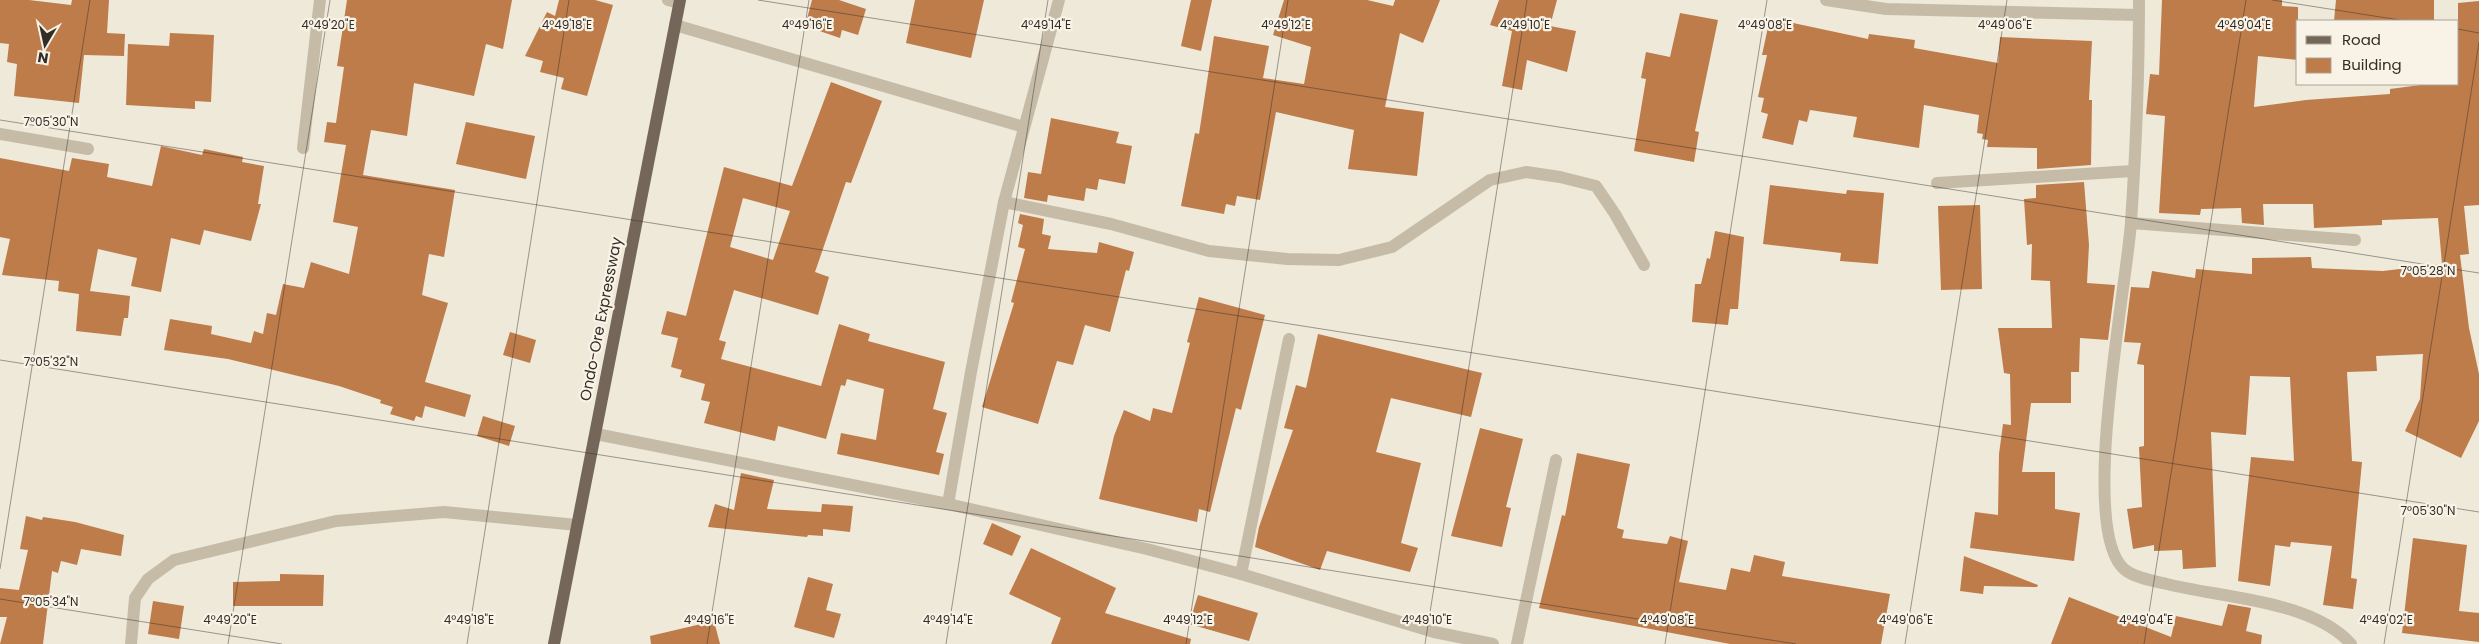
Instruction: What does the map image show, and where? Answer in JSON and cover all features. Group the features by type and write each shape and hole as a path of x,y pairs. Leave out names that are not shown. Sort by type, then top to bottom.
{"main road":[{"name":"Ondo-Ore Expressway","path":"554,644 675,25 675,1"}],"street":[{"path":"303,148 320,0"},
{"path":"948,504 1004,202 1059,0"},
{"path":"1826,0 1886,8 2139,15"},
{"path":"2139,0 2131,223 2107,420 2104,510 2112,549 2124,569 2149,580 2297,610 2350,644"},
{"path":"675,25 1024,127"},
{"path":"0,134 88,149"},
{"path":"1937,183 2133,171"},
{"path":"1004,202 1111,224 1209,251 1286,259 1338,260 1392,247 1490,180 1526,172 1560,176 1596,186 1615,214 1644,265"},
{"path":"2131,223 2354,240"},
{"path":"1241,574 1289,339"},
{"path":"596,434 948,504 1147,549 1241,574 1433,638 1493,644"},
{"path":"1517,644 1556,460"},
{"path":"131,644 135,598 148,579 174,560 336,522 444,512 577,526"}],"building":[{"path":"0,0 29,0 71,5 72,0 109,0 107,33 125,34 124,56 84,55 79,103 14,96 17,64 7,62 9,44 0,43"},
{"path":"347,0 512,0 503,49 486,44 474,96 414,83 407,136 371,130 363,175 455,190 444,257 429,254 422,295 448,303 425,382 471,395 465,417 425,406 422,418 416,416 414,421 390,414 393,407 380,403 381,400 339,386 228,359 164,350 170,319 212,326 211,334 251,343 254,331 263,334 267,313 276,315 283,284 304,288 311,262 349,274 358,227 333,222 346,145 324,142 327,122 336,123 344,67 337,66"},
{"path":"559,0 595,0 613,5 587,96 561,89 564,78 540,72 543,61 525,56 547,12 555,16"},
{"path":"812,0 839,0 866,9 858,35 842,30 840,38 805,26"},
{"path":"915,0 984,0 971,58 906,43"},
{"path":"1191,0 1212,0 1201,51 1181,46"},
{"path":"1284,0 1367,0 1393,6 1395,0 1440,0 1423,43 1400,33 1385,107 1424,112 1417,176 1348,169 1354,130 1276,112 1260,200 1237,196 1235,206 1226,204 1224,214 1181,206 1195,133 1199,134 1214,36 1269,46 1263,78 1304,84 1311,47 1273,35"},
{"path":"1499,0 1557,0 1550,26 1576,31 1567,72 1527,60 1522,90 1502,86 1512,31 1490,25"},
{"path":"2162,0 2282,0 2282,6 2298,7 2298,20 2296,20 2296,60 2258,56 2254,107 2306,100 2390,94 2390,89 2420,85 2459,85 2458,3 2479,1 2479,205 2464,206 2469,254 2460,255 2469,328 2479,374 2479,421 2461,458 2405,431 2420,399 2423,354 2376,356 2377,371 2347,372 2352,461 2362,462 2351,578 2357,579 2353,609 2323,605 2332,546 2291,542 2290,547 2275,545 2270,586 2238,581 2251,457 2294,461 2290,377 2250,376 2246,435 2211,432 2216,567 2183,569 2182,550 2154,551 2154,545 2133,549 2127,509 2142,507 2139,447 2144,446 2144,365 2137,364 2141,343 2124,342 2131,287 2149,288 2152,271 2195,278 2196,269 2252,274 2252,258 2311,257 2312,268 2383,271 2442,264 2438,218 2382,220 2382,225 2314,228 2313,204 2263,204 2264,225 2242,223 2241,208 2201,209 2200,215 2159,213 2165,116 2146,114 2150,74 2159,75"},
{"path":"2336,0 2434,0 2434,20 2334,20"},
{"path":"1680,13 1718,20 1695,131 1699,132 1694,162 1634,151 1646,79 1641,78 1646,52 1670,57"},
{"path":"1770,18 1868,39 1869,34 1915,40 1914,48 1998,63 2000,37 2092,41 2089,100 2092,100 2091,165 2037,169 2037,148 1987,147 1988,140 1982,139 1983,134 1977,133 1979,115 1924,105 1919,148 1853,137 1857,117 1810,110 1807,122 1799,120 1793,145 1762,138 1768,114 1761,112 1764,98 1758,97 1767,55 1762,55"},
{"path":"170,33 214,35 211,102 195,101 195,109 126,105 128,44 169,46"},
{"path":"831,82 882,101 851,183 846,182 815,272 829,277 818,315 734,290 719,340 726,342 721,359 821,386 839,324 870,334 868,341 945,362 933,409 947,413 936,452 944,454 939,475 837,454 841,433 876,440 884,389 847,379 845,386 841,385 826,439 778,426 775,441 704,423 710,402 701,400 705,384 680,377 682,370 671,367 678,338 661,334 667,311 686,316 724,167 792,186","holes":["743,198 790,211 773,260 730,247"]},
{"path":"1051,118 1119,132 1116,143 1132,146 1125,184 1099,179 1097,190 1086,188 1084,201 1048,195 1047,202 1024,198 1028,172 1041,174"},
{"path":"466,122 535,136 526,179 456,164"},
{"path":"161,146 202,155 204,149 243,157 242,162 264,166 258,204 261,204 251,241 204,230 200,245 171,238 161,292 131,286 137,258 98,249 90,291 130,296 128,318 124,318 121,336 76,331 79,294 58,291 59,281 2,275 10,239 0,237 0,158 69,171 72,158 109,164 107,177 152,186"},
{"path":"2084,182 2089,245 2087,283 2115,285 2108,340 2080,338 2079,372 2071,372 2071,403 2031,403 2022,472 2055,472 2055,509 2080,513 2074,561 1970,548 1975,512 1998,515 1999,454 2003,424 2011,425 2010,374 2004,373 1998,328 2052,328 2050,281 2031,280 2032,244 2027,245 2024,199 2036,198 2036,185"},
{"path":"1770,185 1846,194 1847,190 1884,193 1878,264 1840,261 1841,253 1763,244"},
{"path":"1980,205 1982,289 1941,290 1938,206"},
{"path":"1020,214 1044,219 1042,234 1051,236 1048,249 1097,253 1099,242 1134,252 1129,271 1126,270 1110,332 1085,325 1073,365 1057,361 1038,424 982,407 1014,303 1011,302 1025,249 1018,247 1023,225 1018,223"},
{"path":"1715,231 1744,237 1738,309 1730,309 1728,325 1692,322 1695,284 1701,284 1707,258 1710,259"},
{"path":"1199,297 1265,315 1241,410 1236,408 1210,512 1199,509 1197,522 1099,499 1114,436 1124,410 1150,421 1153,408 1172,413 1190,343 1187,342"},
{"path":"510,332 536,340 530,363 503,355"},
{"path":"1318,334 1482,373 1471,417 1391,398 1376,452 1421,463 1401,543 1418,548 1410,572 1327,551 1320,570 1255,547 1259,527 1293,430 1284,428 1296,385 1306,388"},
{"path":"483,416 515,426 509,446 477,436"},
{"path":"1480,428 1523,439 1506,507 1511,508 1502,547 1451,536"},
{"path":"1577,453 1630,464 1617,528 1624,530 1622,538 1667,544 1670,536 1688,541 1679,582 1726,590 1731,568 1750,572 1754,555 1785,562 1782,576 1890,594 1881,644 1730,644 1539,608 1562,515 1565,516"},
{"path":"741,473 774,480 767,509 821,512 822,504 853,506 850,532 823,529 823,536 808,535 807,537 708,527 715,504 734,510"},
{"path":"26,516 42,520 43,517 75,522 124,535 121,556 81,549 77,565 61,561 58,573 52,571 43,644 0,644 7,617 0,617 0,588 19,590 28,550 20,549"},
{"path":"992,523 1021,536 1012,556 983,544"},
{"path":"2413,538 2467,545 2459,611 2479,613 2479,642 2402,633"},
{"path":"1031,548 1116,588 1105,613 1191,639 1190,644 1051,644 1061,618 1009,594"},
{"path":"1964,556 2038,585 2037,587 1984,586 1983,594 1960,591"},
{"path":"280,574 324,575 323,606 233,606 233,582 280,581"},
{"path":"808,577 833,584 826,610 841,614 834,638 794,627"},
{"path":"1198,595 1258,613 1249,641 1189,624"},
{"path":"2069,597 2171,637 2176,616 2222,626 2228,604 2251,608 2246,631 2262,635 2261,644 2051,644"},
{"path":"153,601 184,606 179,639 148,634"},
{"path":"714,621 720,644 651,644 650,636"}]}
